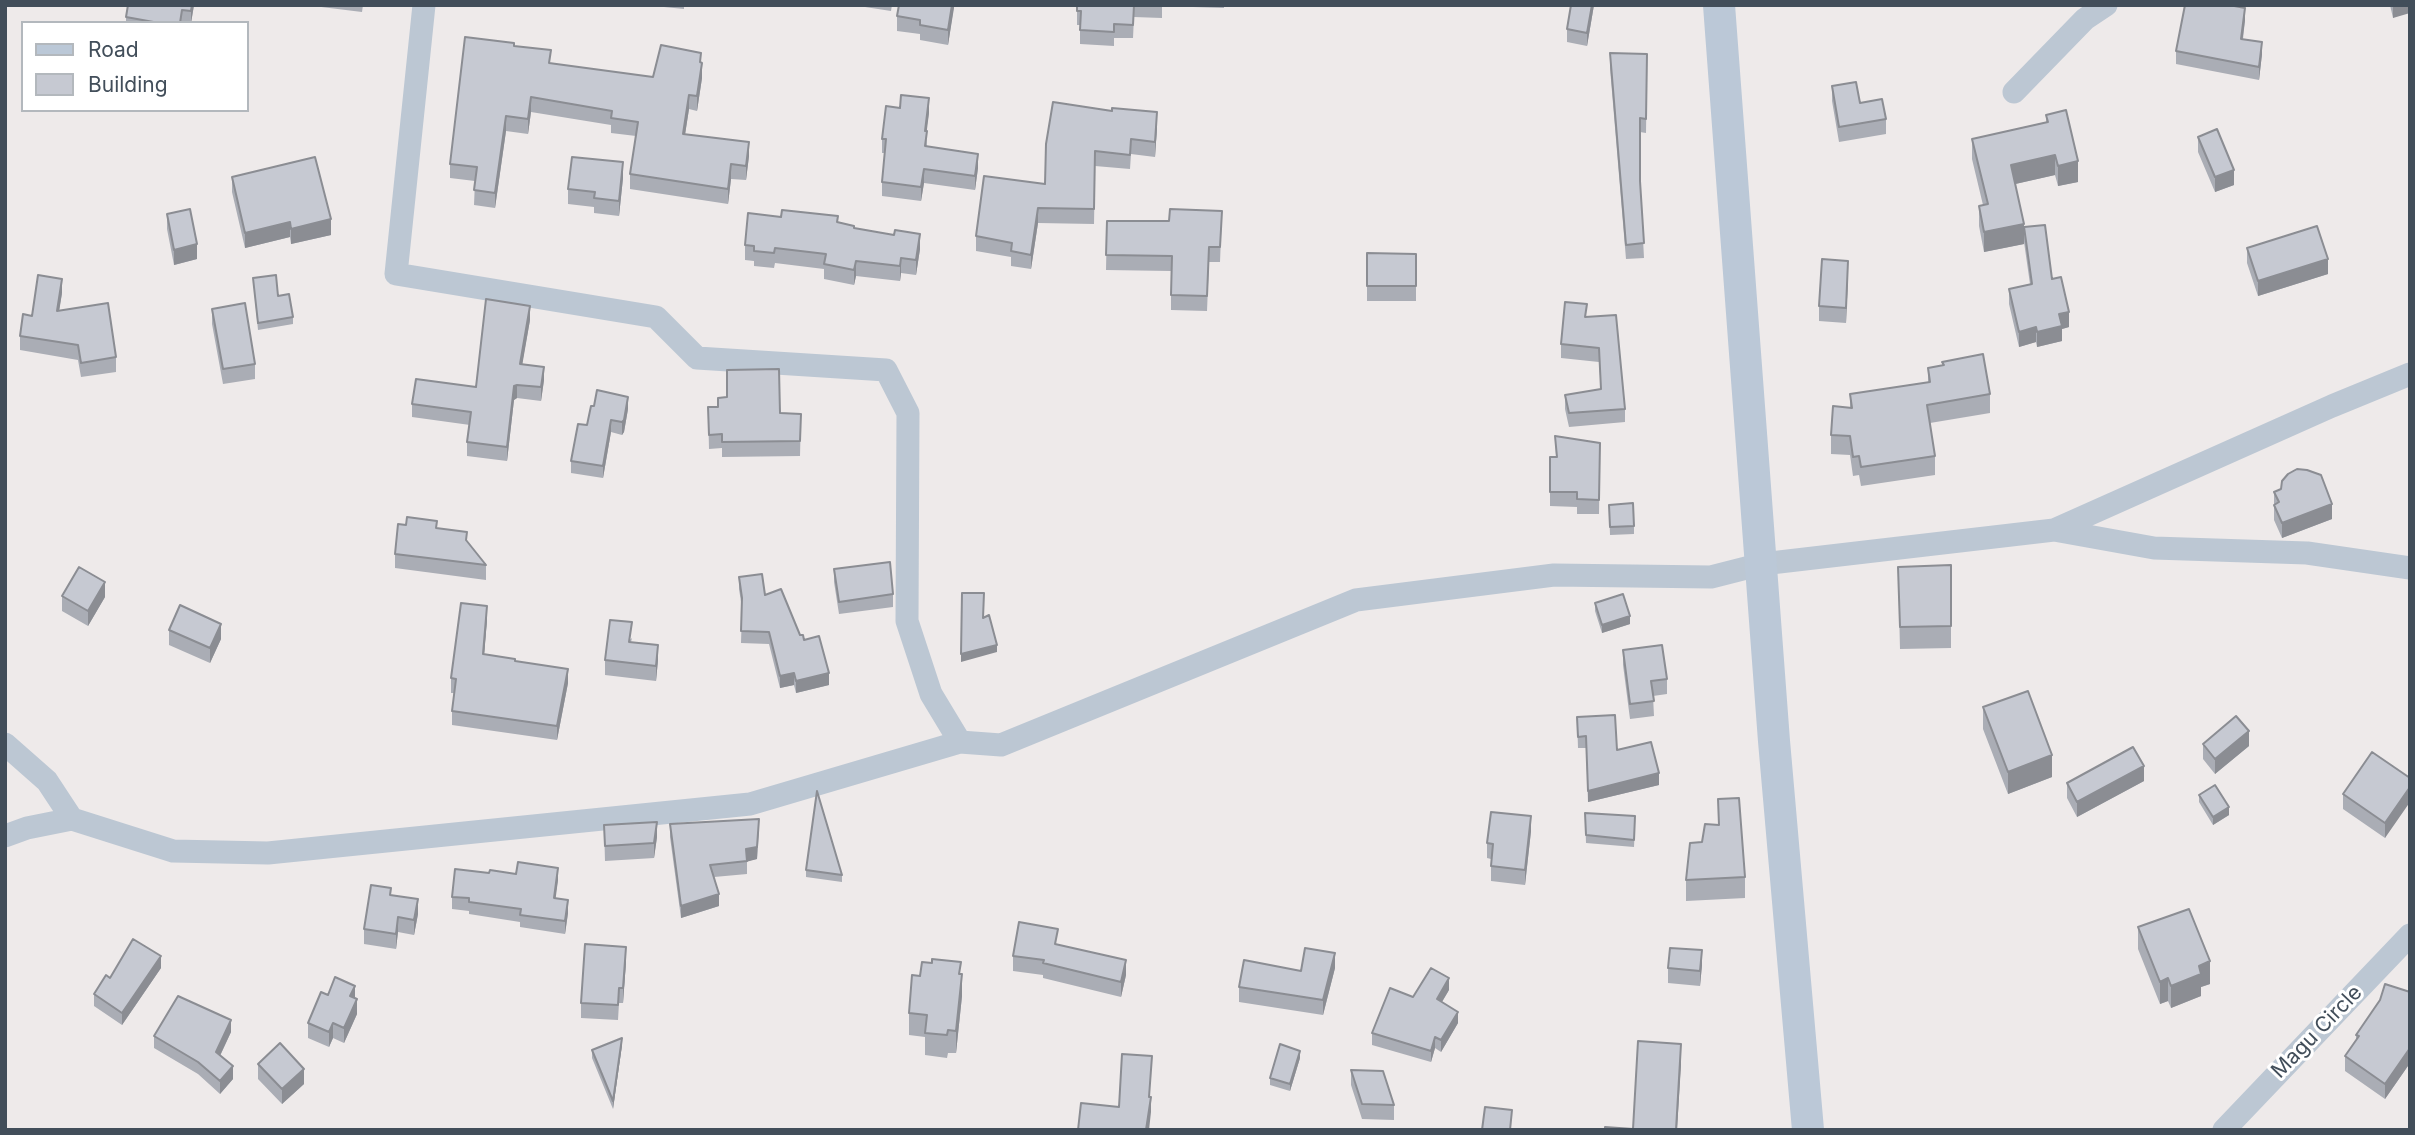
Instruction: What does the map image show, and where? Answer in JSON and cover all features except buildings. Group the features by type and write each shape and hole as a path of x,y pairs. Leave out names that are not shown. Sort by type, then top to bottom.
{"main road":[{"path":"1719,5 1776,755 1808,1130"}],"street":[{"path":"424,5 396,274 656,317 697,358 886,370 908,413 908,621 931,695 960,742"},
{"path":"2014,92 2085,19 2106,5"},
{"path":"2054,530 2410,374"},
{"path":"5,836 27,828 72,819 173,851 268,853 750,804 960,742 1002,745 1356,600 1554,575 1711,577 1762,564 2054,530 2154,548 2307,553 2410,568"},
{"path":"5,744 47,781 72,819"},
{"name":"Magu Circle","path":"2224,1130 2410,935"}]}
